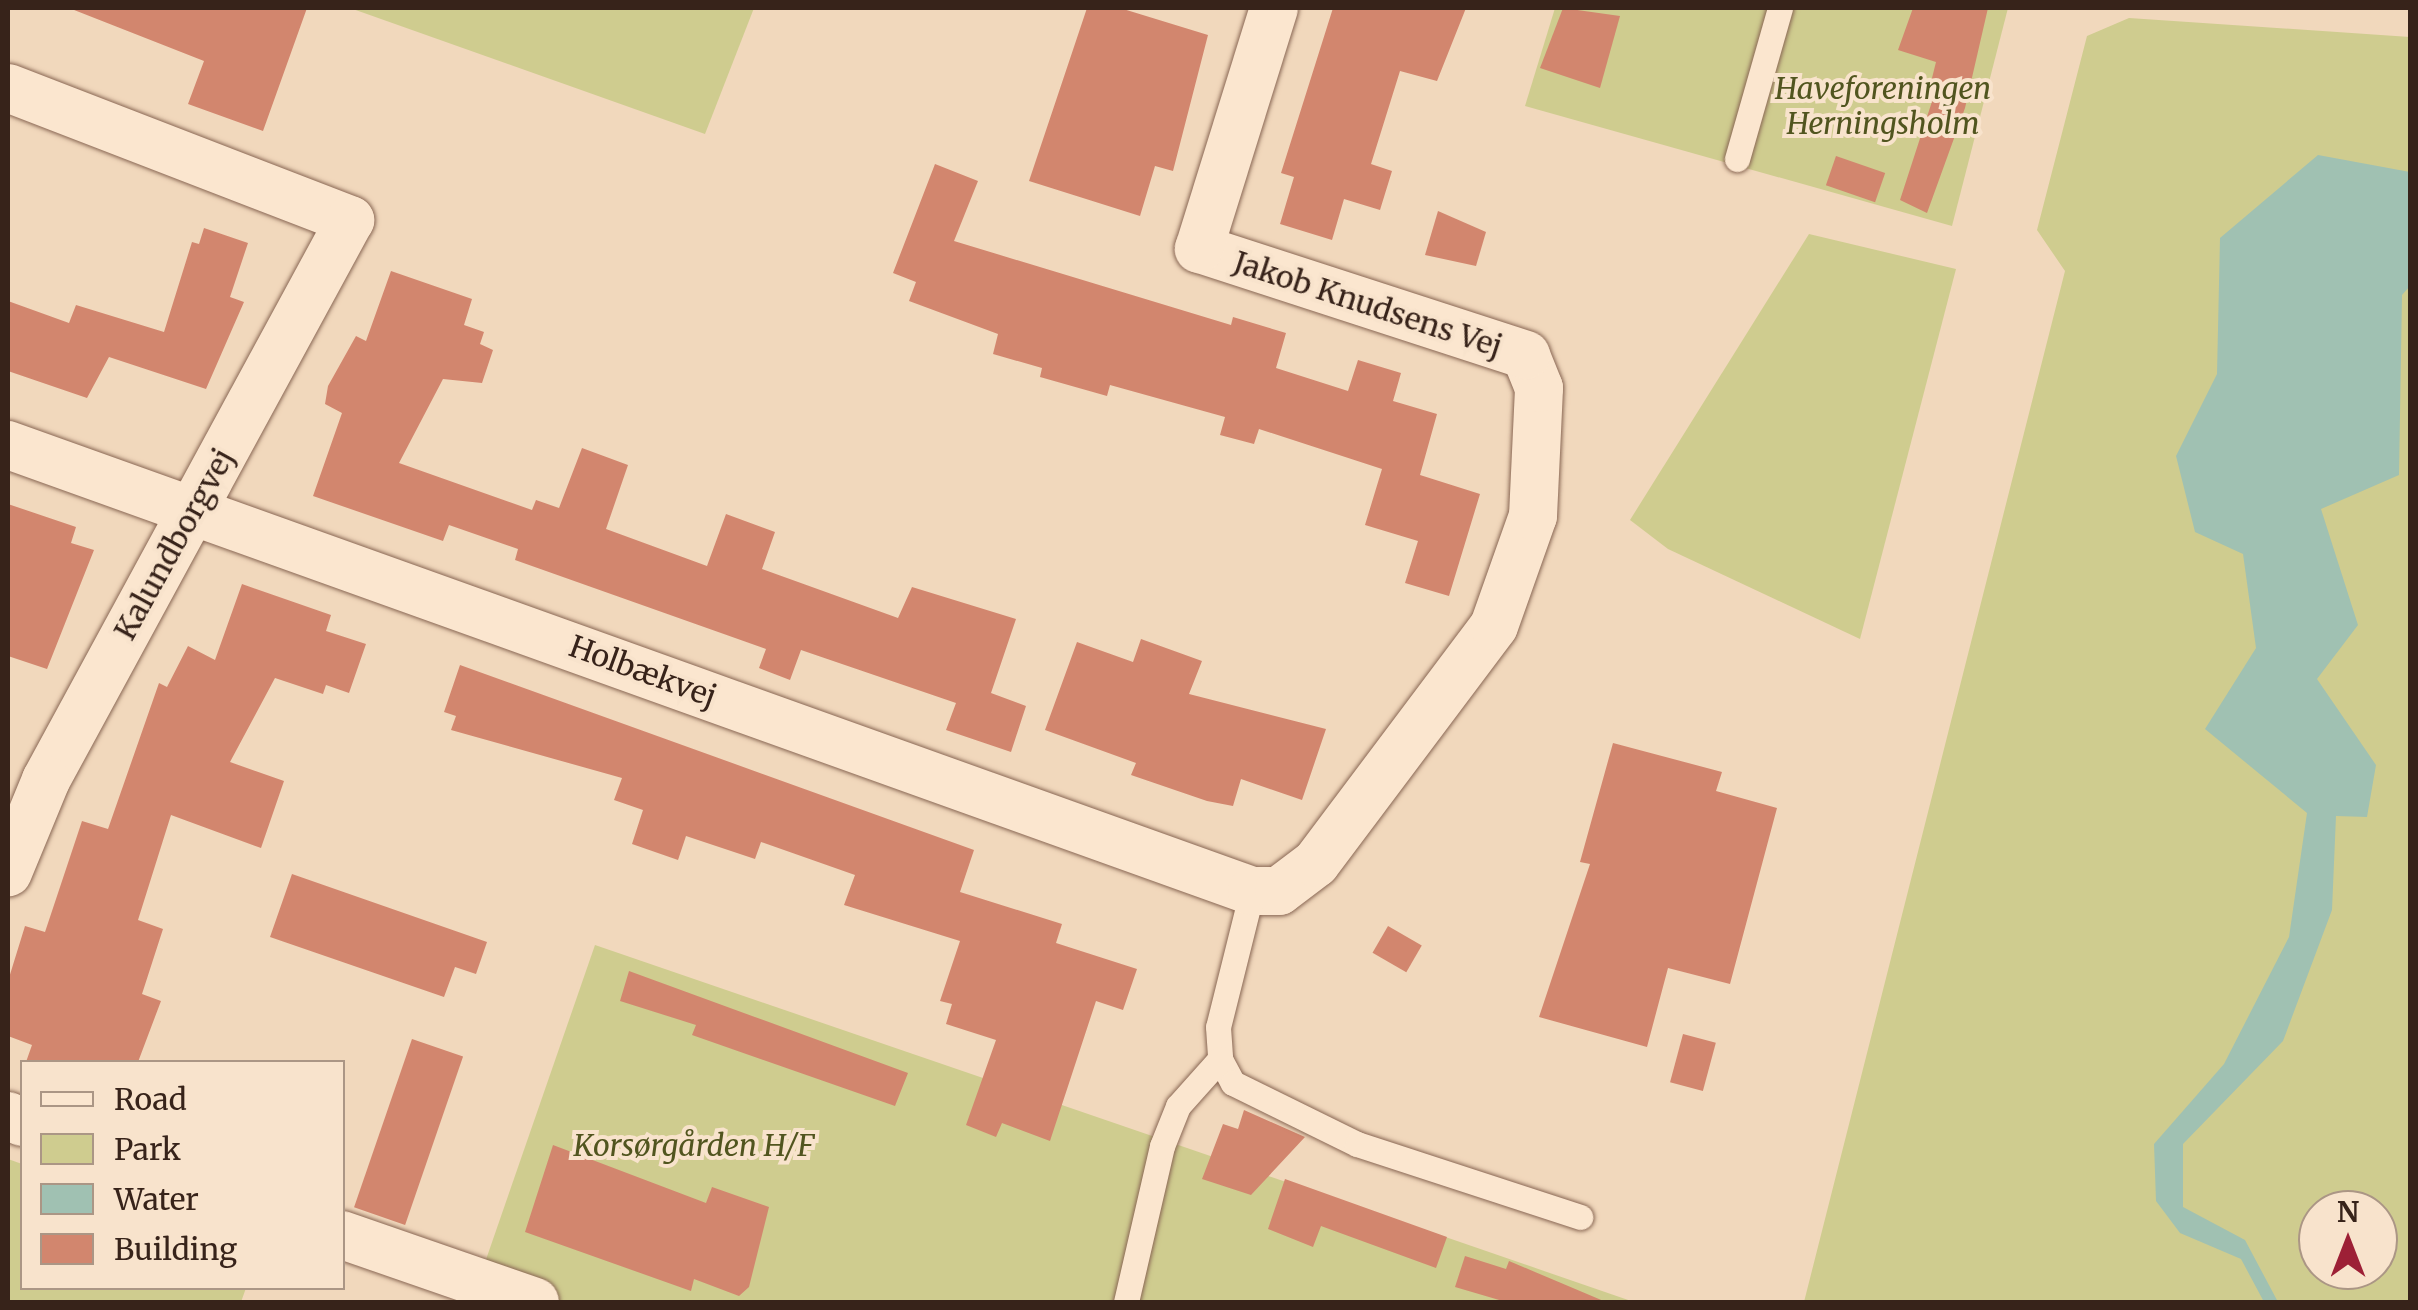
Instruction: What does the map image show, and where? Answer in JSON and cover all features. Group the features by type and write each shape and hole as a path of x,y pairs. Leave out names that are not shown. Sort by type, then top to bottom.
{"street":[{"name":"Jakob Knudsens Vej","path":"1266,892 1316,863 1494,626 1533,516 1539,388 1526,355 1199,249 1274,8"},
{"name":"Kalundborgvej","path":"8,88 350,220 46,780 8,872"},
{"name":"Holbækvej","path":"8,445 1266,892"},
{"path":"345,1237 432,1286 535,1302"}],"lane":[{"path":"1737,158 1780,8"},
{"path":"1266,892 1218,1027 1220,1059 1233,1083 1357,1144 1580,1217"},
{"path":"1126,1302 1162,1146 1178,1106 1220,1059"}],"green space":[{"path":"350,8 754,8 705,134"},
{"name":"Haveforeningen Herningsholm","path":"1555,8 2008,8 1952,226 1525,106"},
{"path":"2129,18 2410,37 2410,1302 1804,1302 2065,271 2037,230 2087,36"},
{"path":"1809,234 1956,269 1860,639 1668,549 1630,520"},
{"name":"Korsørgården H/F","path":"595,945 1634,1302 564,1302 481,1274"},
{"path":"8,1159 20,1163 20,1290 245,1290 241,1302 8,1302"}],"water":[{"path":"2318,155 2410,172 2410,286 2402,295 2399,475 2321,509 2358,625 2317,679 2376,765 2367,817 2336,816 2332,910 2283,1041 2183,1144 2183,1207 2245,1240 2278,1302 2264,1302 2241,1259 2180,1233 2156,1201 2154,1144 2224,1064 2289,937 2307,813 2205,729 2256,648 2243,554 2195,532 2176,456 2217,374 2220,238"}],"building":[{"path":"69,8 307,8 263,131 188,104 204,61"},
{"path":"1087,8 1120,8 1208,35 1173,171 1155,166 1140,216 1029,181"},
{"path":"1333,8 1466,8 1437,81 1400,71 1371,164 1392,171 1380,210 1344,199 1332,240 1280,224 1294,177 1281,173"},
{"path":"1563,8 1620,16 1600,88 1540,68"},
{"path":"1913,8 1988,8 1965,108 1927,213 1900,200 1938,83 1931,82 1936,62 1898,50"},
{"path":"1836,156 1885,173 1875,202 1826,185"},
{"path":"935,164 978,181 954,241 1231,325 1233,317 1286,333 1276,368 1348,391 1358,360 1401,373 1393,401 1437,414 1420,475 1480,494 1449,596 1405,583 1418,541 1365,525 1382,469 1259,429 1254,444 1220,435 1225,417 1110,385 1107,396 1040,377 1042,368 993,354 998,334 909,301 916,282 893,273"},
{"path":"1438,211 1486,232 1476,266 1425,255"},
{"path":"204,228 248,243 230,297 244,302 206,389 109,357 87,398 8,371 8,301 69,323 76,305 164,332 192,242 199,244"},
{"path":"391,271 472,299 464,325 484,332 480,344 493,350 482,383 443,379 399,463 532,510 536,500 559,508 582,448 628,465 606,529 707,566 726,514 775,532 762,569 898,618 912,587 1016,619 991,693 1026,706 1011,752 946,730 956,703 801,650 790,680 759,668 766,649 515,560 518,549 449,525 443,541 313,496 342,413 325,404 328,386 356,336 366,341"},
{"path":"8,504 76,527 71,543 94,550 47,669 8,656"},
{"path":"242,584 331,615 326,631 366,644 349,693 326,685 323,694 275,678 230,762 284,781 261,848 171,815 138,920 163,929 142,994 161,1001 139,1060 27,1060 32,1045 8,1036 8,981 25,926 45,932 82,821 108,829 159,683 167,687 188,646 215,660"},
{"path":"1141,639 1202,661 1189,694 1326,729 1302,800 1241,779 1233,806 1207,801 1131,775 1136,763 1045,730 1077,642 1133,662"},
{"path":"460,665 974,850 960,892 1062,924 1056,943 1137,969 1123,1010 1096,1001 1050,1141 1002,1123 996,1137 966,1125 996,1040 946,1024 952,1004 940,1001 960,941 844,905 855,875 761,842 755,859 686,836 678,860 632,844 643,810 614,800 622,778 451,730 456,716 444,712"},
{"path":"1613,743 1722,772 1716,791 1777,808 1730,984 1668,968 1647,1047 1539,1017 1590,864 1580,862"},
{"path":"292,874 487,942 476,974 455,967 444,997 270,937"},
{"path":"1388,926 1422,946 1406,972 1372,953"},
{"path":"629,971 908,1073 895,1106 692,1035 696,1025 620,1001"},
{"path":"1683,1034 1716,1043 1703,1091 1670,1082"},
{"path":"412,1039 463,1057 405,1225 354,1207"},
{"path":"1244,1110 1305,1137 1251,1195 1202,1179 1223,1124 1238,1129"},
{"path":"553,1145 706,1203 712,1187 769,1207 749,1287 739,1296 694,1279 691,1291 525,1232"},
{"path":"1285,1179 1447,1237 1436,1268 1321,1226 1313,1247 1268,1229"},
{"path":"1465,1256 1506,1269 1509,1261 1606,1302 1506,1302 1455,1287"}]}
